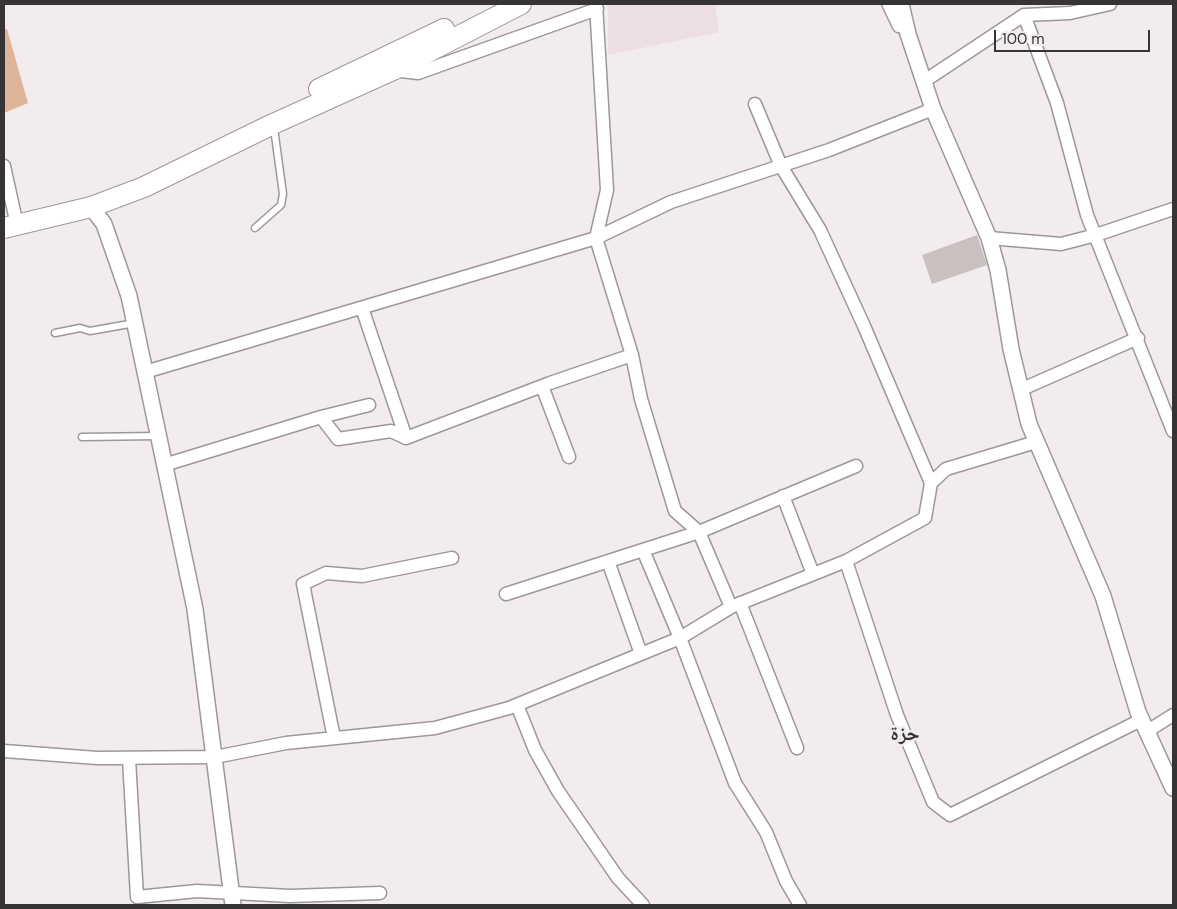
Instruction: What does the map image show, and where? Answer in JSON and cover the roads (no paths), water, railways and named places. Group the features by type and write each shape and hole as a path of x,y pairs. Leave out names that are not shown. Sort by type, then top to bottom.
{"main road":[{"path":"10,226 91,207 144,187 273,124 389,64 498,4"},
{"path":"91,207 135,178 522,4"}],"street":[{"path":"890,4 895,16 908,34"},
{"path":"901,4 908,34 933,110 989,238 998,270 1020,390 1036,442 1103,596 1143,726 1173,788"},
{"path":"923,82 1024,14 1070,13 1110,4"},
{"path":"389,64 418,73 596,6 607,190 596,238 632,355 642,399 675,511 699,532 736,605 797,748"},
{"path":"1024,14 1057,103 1087,215 1173,429"},
{"path":"4,751 130,759 215,757 286,743 435,728 517,705 680,638 736,605 846,561 925,518 931,483 864,326 820,230 781,166 755,104"},
{"path":"145,372 596,238 671,202 829,150 933,110"},
{"path":"4,166 10,226"},
{"path":"91,207 104,224 129,296 195,609 232,899"},
{"path":"989,238 1061,244 1096,236 1173,209"},
{"path":"362,308 406,438"},
{"path":"1020,390 1138,338"},
{"path":"321,417 338,439 391,431 406,438 542,386 632,355"},
{"path":"542,386 569,457"},
{"path":"164,465 321,417 369,406"},
{"path":"931,483 946,469 1036,442"},
{"path":"506,594 699,532 856,466"},
{"path":"783,496 813,574"},
{"path":"643,550 680,638 736,783 766,832 786,881 800,905"},
{"path":"334,738 303,584 326,573 362,576 452,558"},
{"path":"608,561 641,654"},
{"path":"846,561 898,715 933,802 950,815 1143,726 1173,715"},
{"path":"517,705 535,750 558,791 618,878 643,905"},
{"path":"130,759 137,897 196,891 232,899 380,893"}],"lane":[{"path":"255,228 281,206 283,194 273,124"},
{"path":"55,333 80,328 90,331 135,323"},
{"path":"82,437 158,436"}],"district":[{"name":"حزة","path":"905,735"}]}
